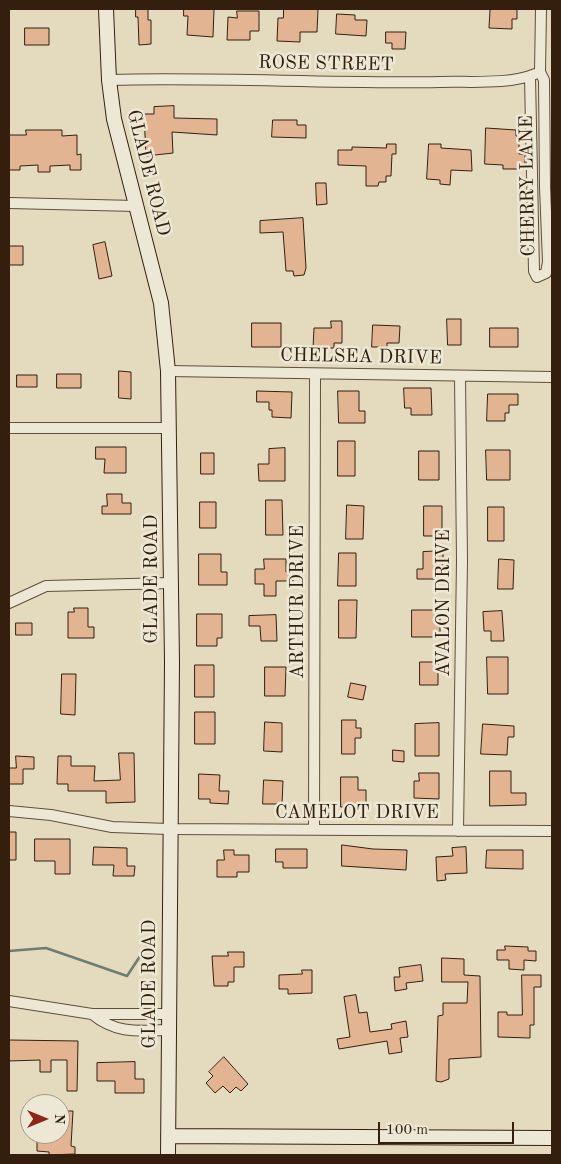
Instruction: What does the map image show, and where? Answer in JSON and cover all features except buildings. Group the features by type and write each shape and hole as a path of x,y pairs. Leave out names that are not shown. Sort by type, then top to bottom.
{"main road":[{"name":"GLADE ROAD","path":"106,9 109,80 114,119 161,302 168,371 172,583 168,1155"},
{"path":"168,1136 552,1138"}],"street":[{"name":"CHERRY LANE","path":"530,76 534,271 537,277 546,273 548,262 545,197 544,80 540,72 541,9"},
{"name":"ROSE STREET","path":"109,80 407,82 514,80 540,72"},
{"path":"530,92 544,92"},
{"path":"9,203 136,206"},
{"name":"CHELSEA DRIVE","path":"168,371 315,375 552,377"},
{"name":"ARTHUR DRIVE","path":"314,830 315,375"},
{"name":"AVALON DRIVE","path":"458,831 462,591 460,376"},
{"path":"9,428 170,428"},
{"path":"9,603 46,586 172,583"},
{"name":"CAMELOT DRIVE","path":"9,811 51,815 112,827 549,831"},
{"path":"9,1001 92,1014 168,1014"},
{"path":"92,1014 111,1027 134,1031 168,1030"}],"waterway":[{"path":"9,951 46,948 127,976 148,944"}]}
